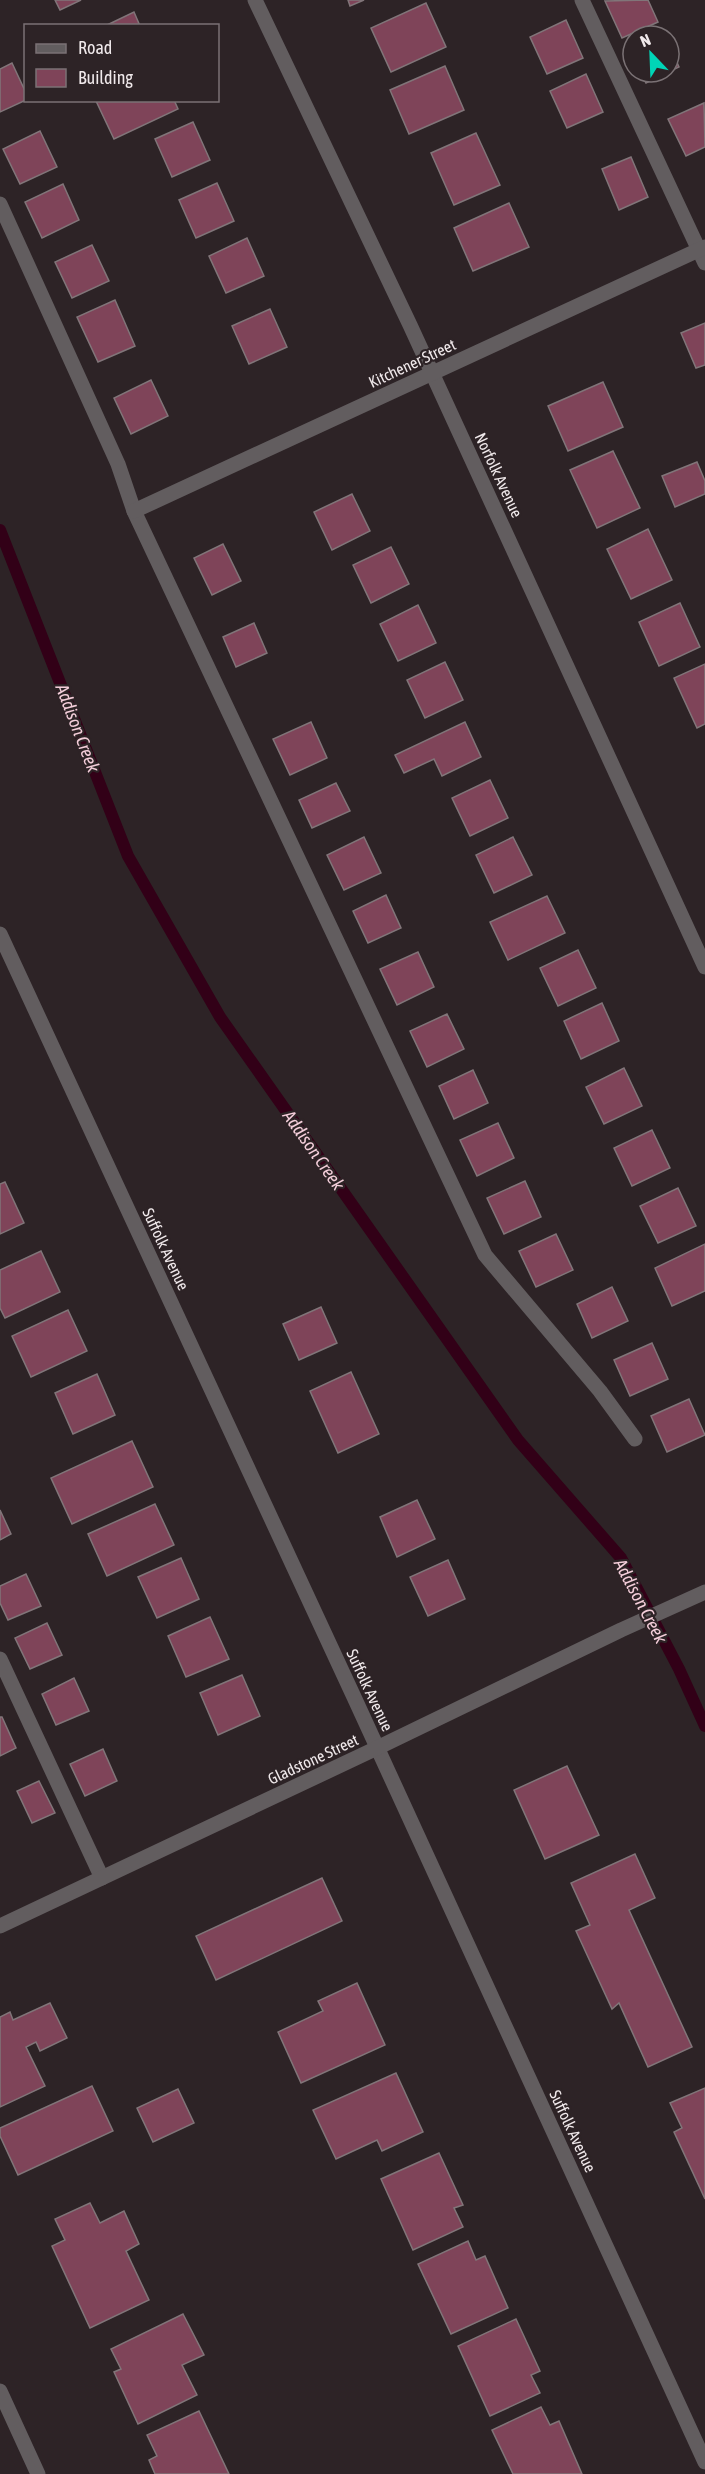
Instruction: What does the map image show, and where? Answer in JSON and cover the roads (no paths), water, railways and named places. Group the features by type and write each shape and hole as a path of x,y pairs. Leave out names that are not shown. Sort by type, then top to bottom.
{"street":[{"name":"Norfolk Avenue","path":"255,0 432,374 705,967"},
{"path":"582,0 703,253"},
{"path":"0,204 118,464 134,511 485,1255 600,1391 635,1439"},
{"name":"Kitchener Street","path":"134,511 703,253"},
{"name":"Suffolk Avenue","path":"0,934 378,1748 705,2462"},
{"name":"Gladstone Street","path":"0,1926 705,1592"},
{"path":"0,1659 102,1878"},
{"path":"0,2391 38,2474"}],"waterway":[{"name":"Addison Creek","path":"0,530 128,856 220,1017 518,1440 621,1558 679,1669 705,1726"}]}
